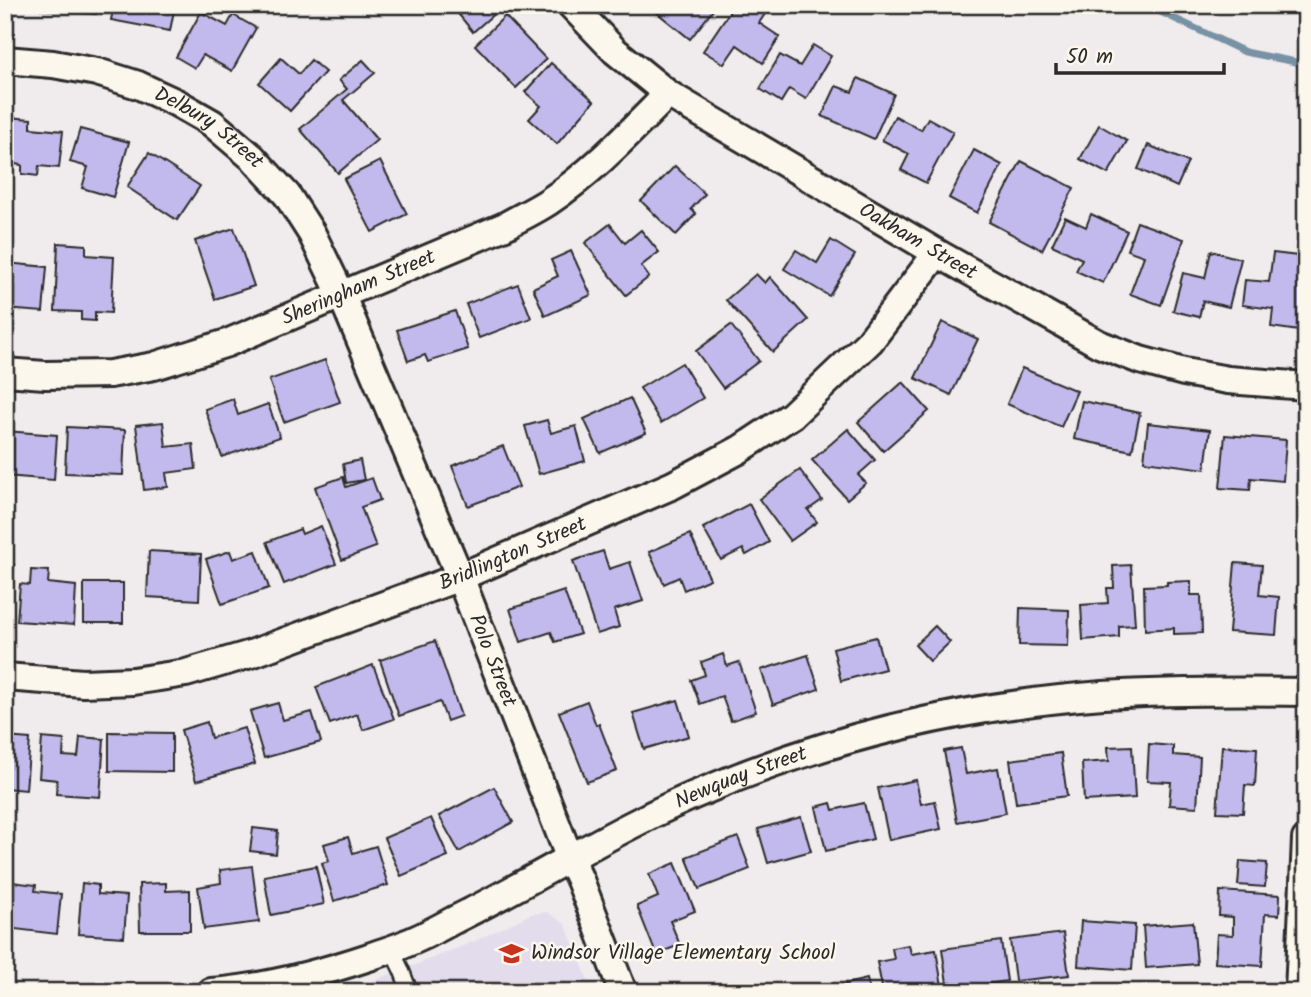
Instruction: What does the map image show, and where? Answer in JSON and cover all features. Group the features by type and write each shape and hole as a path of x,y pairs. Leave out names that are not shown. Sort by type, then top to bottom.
{"street":[{"name":"Oakham Street","path":"571,5 615,51 668,94 937,253 1099,344 1140,360 1184,372 1228,380 1306,386"},
{"name":"Delbury Street","path":"5,61 53,64 97,72 138,85 212,123 253,158 287,195 312,234 341,294"},
{"name":"Sheringham Street","path":"5,372 44,375 110,374 154,366 227,343 505,226 548,202 613,149 668,94"},
{"name":"Bridlington Street","path":"5,677 83,683 132,681 186,673 251,654 460,576 673,485 739,450 792,415 870,341 937,253"},
{"name":"Polo Street","path":"341,294 460,576 623,992"},
{"name":"Newquay Street","path":"211,992 274,983 328,970 407,943 488,904 646,816 712,787 880,732 946,716 1102,695 1199,691 1306,692"},
{"path":"1299,992 1306,839"}],"lane":[{"path":"391,949 410,992"}],"shaded area":[{"name":"Windsor Village Elementary School","path":"547,912 565,924 593,992 334,992 418,964 473,942 531,914"}],"building":[{"path":"41,5 97,5 96,14 41,9"},
{"path":"114,5 175,5 170,31 111,20"},
{"path":"451,5 504,5 473,32"},
{"path":"660,5 717,5 690,39 655,11"},
{"path":"734,5 759,5 767,11 759,23 780,37 763,63 737,45 724,64 703,51"},
{"path":"201,12 227,26 233,15 256,28 232,71 203,55 195,68 176,57"},
{"path":"505,16 546,59 516,88 475,45"},
{"path":"813,45 831,56 806,99 789,89 781,102 760,89 780,55 800,66"},
{"path":"281,58 299,74 311,60 325,72 290,111 259,83"},
{"path":"363,60 375,73 343,100 377,140 338,173 300,129 347,89 339,80"},
{"path":"551,63 594,101 557,144 529,119 541,106 525,92"},
{"path":"858,78 894,94 874,139 822,116 836,86 852,92"},
{"path":"895,116 921,130 928,118 953,132 926,183 901,170 909,154 882,140"},
{"path":"7,117 31,119 31,128 63,131 59,168 39,166 38,176 22,174 22,165 5,163"},
{"path":"1099,125 1127,141 1108,174 1080,159"},
{"path":"80,129 129,142 113,197 82,188 88,167 70,162"},
{"path":"1148,145 1188,162 1177,187 1138,169"},
{"path":"974,150 1002,165 977,213 949,198"},
{"path":"149,153 200,186 177,220 127,187"},
{"path":"380,161 407,214 372,232 344,179"},
{"path":"1021,161 1074,188 1042,250 989,222"},
{"path":"675,166 705,194 691,209 696,214 676,235 641,201"},
{"path":"1091,214 1127,231 1103,283 1076,271 1082,259 1052,245 1065,217 1086,227"},
{"path":"1137,222 1184,239 1161,305 1130,294 1144,256 1127,250"},
{"path":"610,224 625,243 641,230 659,252 641,266 649,277 626,295 585,243"},
{"path":"234,228 254,286 215,299 195,241"},
{"path":"831,240 855,255 829,296 784,269 796,250 817,263"},
{"path":"58,243 86,245 86,255 114,257 111,313 95,312 95,321 81,320 81,312 55,311"},
{"path":"571,251 591,295 545,316 533,288 558,276 551,260"},
{"path":"1211,251 1241,259 1229,307 1203,301 1199,317 1173,311 1183,273 1205,278"},
{"path":"1273,253 1306,257 1299,331 1271,327 1273,309 1242,305 1245,280 1269,282"},
{"path":"6,263 47,267 43,312 5,309"},
{"path":"756,274 765,283 770,277 808,320 773,352 726,300"},
{"path":"518,284 531,318 479,338 466,304"},
{"path":"455,311 468,349 428,362 425,355 408,361 397,330"},
{"path":"942,322 978,339 951,395 915,378"},
{"path":"731,325 759,361 723,388 696,351"},
{"path":"325,360 340,402 284,422 269,380"},
{"path":"682,363 703,398 661,423 640,388"},
{"path":"1022,368 1077,391 1061,427 1007,404"},
{"path":"903,382 929,411 883,451 858,422"},
{"path":"630,398 646,433 600,453 584,419"},
{"path":"233,399 238,415 268,404 280,437 222,457 205,409"},
{"path":"1082,401 1140,413 1132,451 1074,439"},
{"path":"547,420 551,433 576,426 585,461 539,474 525,426"},
{"path":"163,422 166,447 193,444 196,469 166,473 168,487 144,490 136,425"},
{"path":"1148,423 1210,430 1205,469 1144,461"},
{"path":"67,427 125,430 123,475 65,473"},
{"path":"848,429 875,460 858,475 866,483 847,499 812,460"},
{"path":"5,431 57,435 54,480 5,476"},
{"path":"1225,435 1286,440 1283,481 1251,478 1250,490 1220,488"},
{"path":"503,446 519,487 468,506 452,466"},
{"path":"360,460 364,480 346,483 343,464"},
{"path":"800,470 822,500 808,510 817,522 790,541 759,499"},
{"path":"343,477 346,487 372,478 380,500 361,507 376,547 342,560 315,487"},
{"path":"749,504 769,542 746,555 743,549 721,560 703,528"},
{"path":"321,526 336,564 284,584 267,542 300,529 302,534"},
{"path":"690,534 710,579 684,590 679,577 664,584 649,552"},
{"path":"149,551 201,554 199,600 147,597"},
{"path":"230,551 233,559 256,551 269,588 222,604 206,559"},
{"path":"603,551 609,569 630,562 643,601 614,610 619,627 597,634 573,561"},
{"path":"1235,563 1262,565 1259,595 1279,597 1276,635 1229,632"},
{"path":"5,564 14,565 7,624 5,624"},
{"path":"1131,565 1135,625 1119,626 1119,637 1083,640 1081,605 1108,603 1107,588 1114,588 1113,566"},
{"path":"31,570 49,571 48,583 76,586 74,625 17,621 20,584 30,585"},
{"path":"1191,581 1191,595 1201,595 1202,633 1174,634 1174,628 1145,630 1144,586"},
{"path":"84,583 123,583 123,623 84,623"},
{"path":"564,591 580,634 555,642 551,632 521,642 510,609"},
{"path":"1020,608 1069,610 1068,646 1019,645"},
{"path":"935,626 950,642 930,661 915,645"},
{"path":"876,637 885,669 841,681 833,648"},
{"path":"435,641 461,716 447,721 440,702 399,716 380,660"},
{"path":"723,654 727,666 739,662 756,712 731,721 722,696 700,704 691,680 705,675 701,662"},
{"path":"808,655 819,689 773,705 761,670"},
{"path":"373,665 394,719 363,730 357,714 330,724 316,687"},
{"path":"678,700 689,736 644,749 633,713"},
{"path":"587,701 617,771 587,782 559,712"},
{"path":"278,703 283,720 312,712 321,742 264,758 250,711"},
{"path":"207,722 211,738 244,728 255,764 196,781 181,730"},
{"path":"109,732 172,733 172,772 109,771"},
{"path":"5,737 30,739 26,790 5,788"},
{"path":"80,737 104,739 100,797 56,794 57,780 39,778 42,738 64,740 63,756 78,757"},
{"path":"1149,744 1173,746 1173,755 1200,757 1197,807 1169,805 1171,782 1147,781"},
{"path":"1132,746 1135,798 1084,801 1082,763 1109,761 1108,747"},
{"path":"1222,746 1257,748 1255,786 1245,785 1243,813 1217,812"},
{"path":"961,748 966,774 998,768 1006,813 957,822 944,751"},
{"path":"1061,753 1067,796 1016,803 1010,760"},
{"path":"916,780 921,804 935,801 941,829 889,840 878,788"},
{"path":"494,787 513,822 459,852 439,816"},
{"path":"831,803 833,810 864,803 873,839 826,851 816,807"},
{"path":"801,817 811,851 768,863 758,829"},
{"path":"431,818 448,856 401,876 384,838"},
{"path":"253,828 278,831 276,854 250,851"},
{"path":"348,837 353,853 376,846 388,885 334,901 322,863 329,861 324,844"},
{"path":"738,837 750,869 699,889 686,857"},
{"path":"1240,861 1267,863 1265,887 1238,885"},
{"path":"675,863 695,911 670,921 680,945 656,954 637,906 658,897 649,874"},
{"path":"252,866 259,922 204,929 198,887 221,883 220,870"},
{"path":"316,866 324,904 271,915 264,876"},
{"path":"12,882 36,885 35,891 61,894 57,934 6,928"},
{"path":"82,883 98,885 98,894 127,896 124,937 78,934"},
{"path":"166,883 166,891 190,890 190,931 140,931 139,884"},
{"path":"1220,891 1280,895 1279,915 1265,914 1262,966 1215,963 1217,934 1233,935 1233,917 1219,916"},
{"path":"1081,921 1135,925 1132,970 1078,966"},
{"path":"1193,922 1197,964 1146,968 1143,926"},
{"path":"1063,933 1069,975 1015,981 1010,940"},
{"path":"1001,941 1007,981 948,990 942,949"},
{"path":"909,945 911,954 936,950 943,992 883,992 877,962 894,959 892,948"},
{"path":"867,979 870,992 817,992 817,991"}],"waterway":[{"path":"1146,5 1245,52 1306,64"}],"place":[{"name":"Windsor Village Elementary School","path":"511,953"}]}
